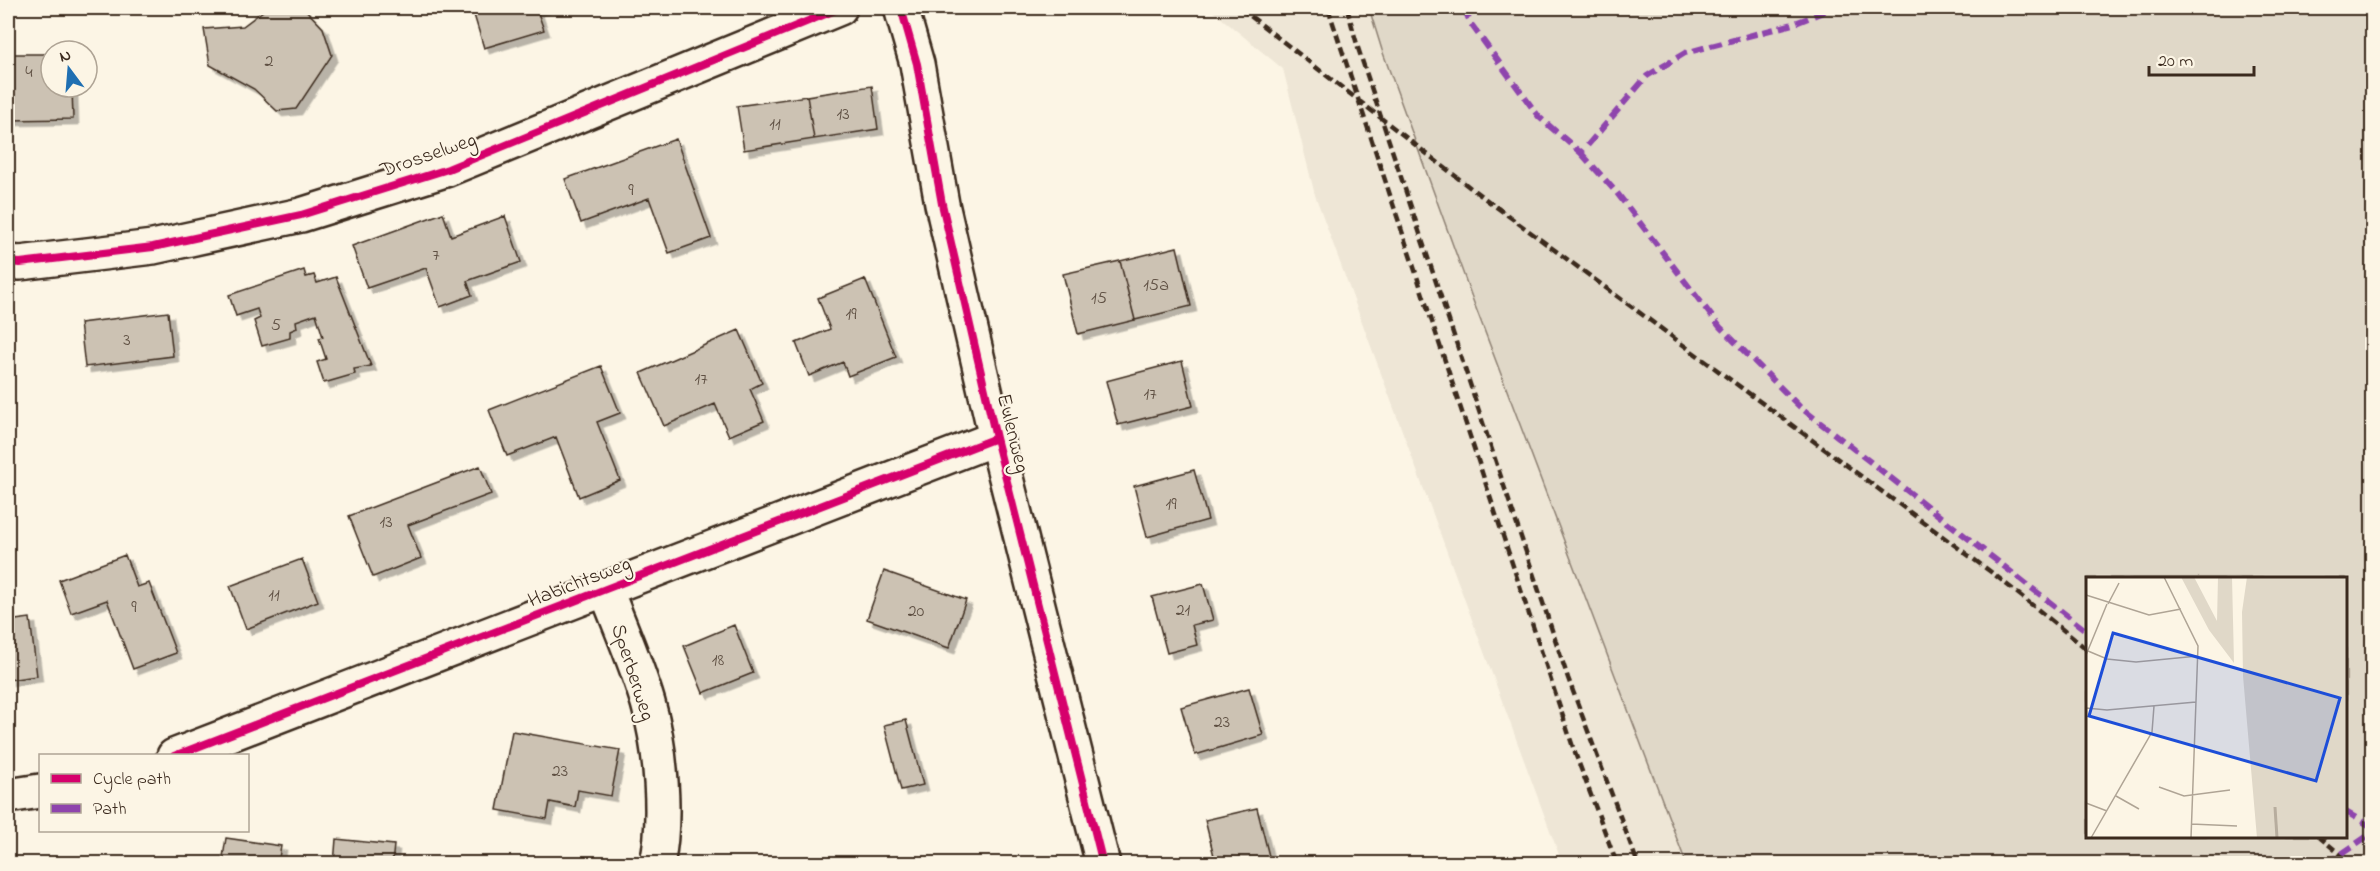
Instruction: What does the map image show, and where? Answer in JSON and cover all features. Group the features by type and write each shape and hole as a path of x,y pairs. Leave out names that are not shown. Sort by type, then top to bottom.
{"street":[{"name":"Drosselweg","path":"8,262 20,263 153,247 301,215 448,169 840,8"},
{"name":"Eulenweg","path":"901,8 917,64 942,204 996,438 1103,864"},
{"name":"Habichtsweg","path":"179,754 996,438"},
{"name":"Sperberweg","path":"606,590 649,703 662,776 660,850 657,864"},
{"path":"8,796 39,791"}],"shaded area":[{"path":"1209,8 1369,8 1382,50 1474,303 1686,863 1562,863 1315,195 1283,69"},
{"path":"1369,8 2372,8 2372,863 1686,863 1474,303 1382,50"}],"building":[{"path":"267,8 304,8 323,28 332,55 296,109 277,111 254,89 210,65 204,29 243,26"},
{"path":"472,8 545,8 537,10 544,30 484,48"},
{"path":"8,54 39,54 39,99 72,99 73,119 8,120"},
{"path":"872,86 878,129 814,139 807,96"},
{"path":"807,96 814,139 744,150 737,106"},
{"path":"676,139 711,238 669,253 649,198 581,223 565,179"},
{"path":"443,213 451,236 505,216 521,262 467,281 472,295 440,307 426,268 367,288 352,246"},
{"path":"1177,247 1191,306 1135,320 1120,261"},
{"path":"1120,261 1135,320 1078,334 1063,274"},
{"path":"304,270 306,277 314,275 317,283 336,277 371,366 354,369 355,374 324,383 317,362 326,359 319,338 323,337 316,314 296,321 297,328 290,331 290,338 262,346 254,321 260,318 257,309 236,316 229,295"},
{"path":"865,279 896,357 848,376 843,362 809,376 796,343 830,329 818,298"},
{"path":"168,312 173,356 85,367 80,323"},
{"path":"739,330 762,383 750,389 764,421 729,436 715,404 664,426 641,373"},
{"path":"1182,361 1193,406 1118,425 1106,381"},
{"path":"601,366 620,413 597,422 620,480 579,497 556,437 507,456 489,410"},
{"path":"480,466 491,494 408,525 421,558 373,577 349,516"},
{"path":"1194,470 1208,520 1147,537 1134,486"},
{"path":"125,555 137,587 149,583 176,653 133,669 107,600 71,613 59,580"},
{"path":"302,559 318,601 246,629 230,586"},
{"path":"884,571 966,600 949,648 867,619"},
{"path":"1203,584 1213,620 1192,625 1197,645 1167,653 1152,597"},
{"path":"30,618 37,676 8,680 8,621"},
{"path":"734,625 753,673 703,693 684,646"},
{"path":"1249,688 1263,735 1195,755 1181,707"},
{"path":"906,720 923,785 901,790 884,725"},
{"path":"512,731 620,750 611,796 578,790 575,807 550,802 547,819 497,810"},
{"path":"1257,808 1271,864 1216,864 1205,820"},
{"path":"226,838 281,846 278,864 222,864"},
{"path":"336,839 394,845 392,864 334,864"}],"railway":[{"path":"1240,8 1472,189 1995,575 2086,648"},
{"path":"1328,8 1575,753 1617,864"},
{"path":"1347,8 1358,48 1568,678 1638,864"},
{"path":"2320,838 2352,864"}],"marked path":[{"path":"1464,8 1471,24 1539,117 1581,153 1647,76 1685,53 1793,24 1833,8"},
{"path":"1581,153 1617,193 1720,327 1800,407 2086,630"},
{"path":"2347,813 2372,827"},
{"path":"2327,864 2372,833"}],"cycle path":[{"path":"8,262 20,263 153,247 301,215 448,169 840,8"},
{"path":"901,8 917,64 942,204 996,438 1103,864"},
{"path":"179,754 996,438"}]}
